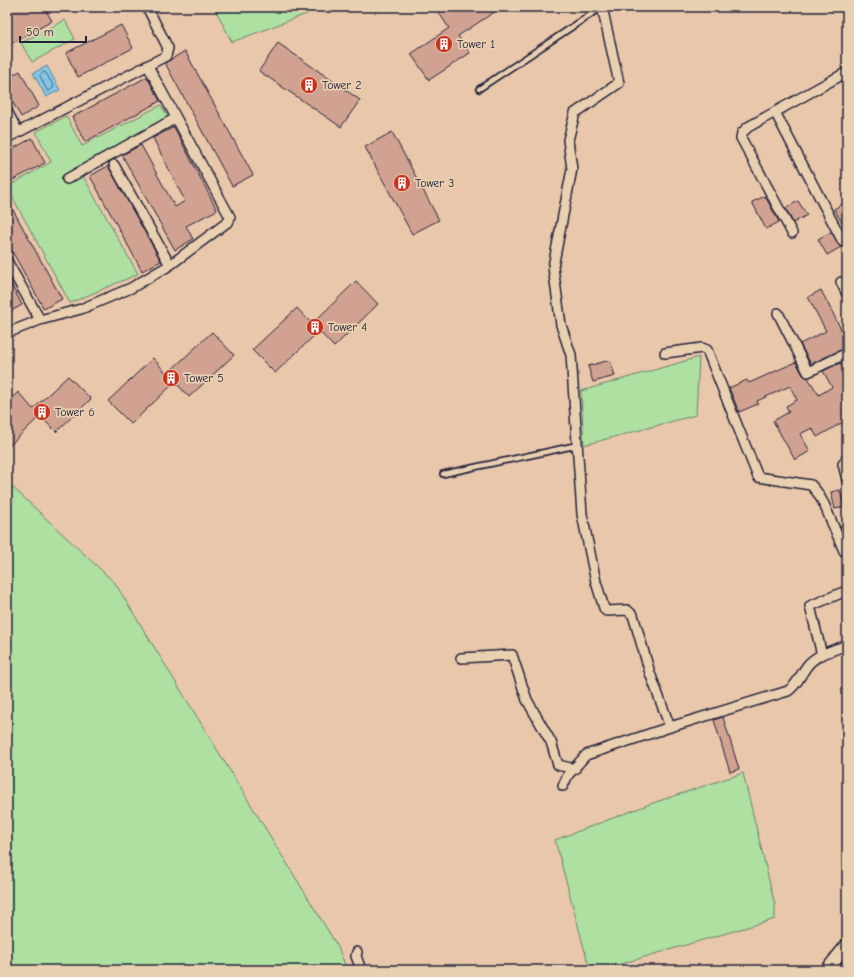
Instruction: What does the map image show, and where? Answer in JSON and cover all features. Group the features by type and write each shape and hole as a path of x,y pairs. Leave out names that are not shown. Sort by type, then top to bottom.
{"street":[{"path":"7,138 166,56 168,50 147,7"},
{"path":"602,7 620,82 575,113 568,140 572,170 553,267 561,325 572,354 582,514 596,582 606,611 627,610 633,615 650,673 670,727"},
{"path":"7,333 40,320 81,309 131,288 170,265 227,225 230,217 148,66"},
{"path":"792,233 741,138 742,133 748,127 847,72"},
{"path":"7,112 18,132"},
{"path":"775,112 843,242"},
{"path":"67,179 176,118"},
{"path":"114,165 170,265"},
{"path":"7,261 40,320"},
{"path":"841,282 847,294"},
{"path":"778,313 808,372 847,353"},
{"path":"665,353 702,348 707,350 758,477 810,485 817,492 824,504 844,551 847,551"},
{"path":"847,458 843,464 847,480"},
{"path":"822,655 810,606 846,591"},
{"path":"563,786 568,775 586,755 670,727 788,691 795,686 807,666 822,655 847,645"},
{"path":"461,658 512,655 527,700 551,742 558,765 575,769"},
{"path":"827,970 847,945"},
{"path":"357,952 356,956 361,970"}],"lane":[{"path":"479,89 602,7"},
{"path":"443,474 578,445"}],"green space":[{"path":"214,7 325,7 232,42"},
{"path":"65,20 75,39 32,62 21,43"},
{"path":"161,105 173,125 83,176 138,274 70,303 7,187 51,162 36,132 66,116 82,146"},
{"path":"699,357 696,415 584,445 581,391"},
{"path":"7,482 115,583 338,947 347,970 7,970"},
{"path":"743,773 775,905 775,919 600,970 590,970 555,840 650,804"}],"water":[{"path":"47,66 60,90 46,97 33,73"}],"building":[{"path":"7,7 44,7 52,21 7,46"},
{"name":"Tower 1","path":"441,7 502,7 458,36 470,53 429,80 411,54 449,28 437,10"},
{"path":"121,25 133,48 78,77 66,53"},
{"name":"Tower 2","path":"278,43 360,100 341,127 259,71"},
{"path":"185,51 253,175 232,186 165,63"},
{"path":"20,71 39,106 21,117 7,92 7,78"},
{"path":"147,77 160,101 85,142 72,117"},
{"path":"174,127 217,210 186,226 193,239 175,250 122,155 141,145 175,207 185,201 153,138"},
{"name":"Tower 3","path":"392,132 439,220 412,234 365,147"},
{"path":"32,138 45,163 7,183 7,152"},
{"path":"108,166 161,261 142,271 90,176"},
{"path":"765,196 779,222 766,229 752,202"},
{"path":"7,199 62,299 44,309 7,242"},
{"path":"798,201 807,215 793,223 786,208"},
{"path":"847,201 847,231 834,209"},
{"path":"831,232 841,247 827,255 818,239"},
{"path":"7,276 22,305 7,313"},
{"name":"Tower 4","path":"356,281 378,304 334,347 319,331 275,373 252,350 297,308 312,324"},
{"path":"821,290 847,341 847,347 811,364 800,344 826,331 808,297"},
{"name":"Tower 5","path":"212,332 234,355 189,397 175,382 131,424 108,401 153,358 167,374"},
{"path":"610,360 615,376 593,382 588,366"},
{"path":"796,362 803,375 808,378 819,395 832,387 823,371 840,363 847,375 847,420 817,437 812,428 800,434 810,451 795,460 773,421 789,412 786,406 797,400 790,386 757,401 758,404 739,412 729,388 747,380 749,383"},
{"name":"Tower 6","path":"68,376 91,399 56,432 40,416 7,448 7,403 18,392 33,409"},
{"path":"840,490 844,507 835,509 831,492"},
{"path":"847,524 847,543 840,526"},
{"path":"723,717 739,769 730,772 714,720"}],"place":[{"name":"Tower 1","path":"444,44"},
{"name":"Tower 2","path":"309,85"},
{"name":"Tower 3","path":"402,183"},
{"name":"Tower 4","path":"315,327"},
{"name":"Tower 5","path":"171,378"},
{"name":"Tower 6","path":"42,412"}]}
